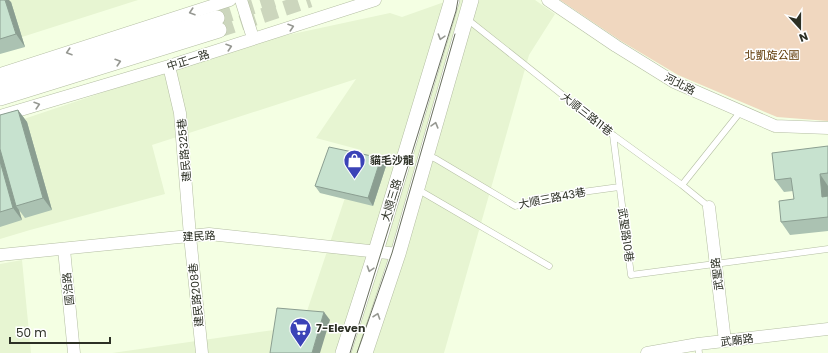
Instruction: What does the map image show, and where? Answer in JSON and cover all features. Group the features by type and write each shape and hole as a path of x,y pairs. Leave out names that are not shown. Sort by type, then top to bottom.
{"street":[{"path":"0,74 230,0"},
{"path":"241,0 254,38"},
{"name":"中正一路","path":"0,116 169,66 375,0"},
{"name":"大順三路","path":"343,353 376,251 452,0"},
{"name":"大順三路","path":"365,353 398,254 471,0"},
{"name":"河北路","path":"548,0 616,46 674,82 775,126 828,128"},
{"name":"中正一路","path":"0,86 218,24 0,98"},
{"name":"建民路325巷","path":"169,66 180,113 190,236"},
{"name":"武聖路","path":"709,207 725,342"},
{"name":"建民路","path":"0,256 209,234 398,254"},
{"name":"建民路208巷","path":"190,236 202,353"},
{"name":"國治路","path":"64,250 74,353"},
{"name":"武廟路","path":"647,353 699,349 725,342 828,329"}],"lane":[{"name":"大順三路11巷","path":"466,18 613,135 682,185 709,207"},
{"path":"682,185 741,111"},
{"name":"武聖路10巷","path":"613,135 631,275 716,264"},
{"name":"大順三路43巷","path":"427,154 515,206 546,197 620,187"},
{"path":"417,189 549,266"},
{"path":"716,264 828,249"}],"shaded area":[{"path":"11,0 138,0 0,44 0,3"},
{"path":"450,0 535,0 555,14 529,55 444,353 112,353 302,326 361,150 316,138 356,79 152,145 165,194 0,239 0,127 250,43 390,13 402,17"},
{"path":"22,260 31,353 0,353 0,264"}],"green space":[{"name":"北凱旋公園","path":"560,0 828,0 828,121 777,117 678,75 621,41"}],"building":[{"path":"0,0 5,0 16,34 0,39"},
{"path":"18,110 43,198 16,206 0,149 0,115"},
{"path":"828,146 828,173 820,174 822,197 828,196 828,217 781,222 779,201 794,199 791,178 775,180 772,153"},
{"name":"貓毛沙龍","path":"329,147 381,158 368,198 315,186"},
{"path":"0,161 13,208 0,212"},
{"path":"277,308 324,312 312,353 270,353"}],"tunnel":[{"path":"217,18 274,0"},
{"path":"219,30 310,0"}],"tram line":[{"path":"350,353 456,11 458,0"},
{"path":"357,353 392,253 455,34"}],"place":[{"name":"貓毛沙龍","path":"354,180"},
{"name":"7-Eleven","path":"300,348"}]}
